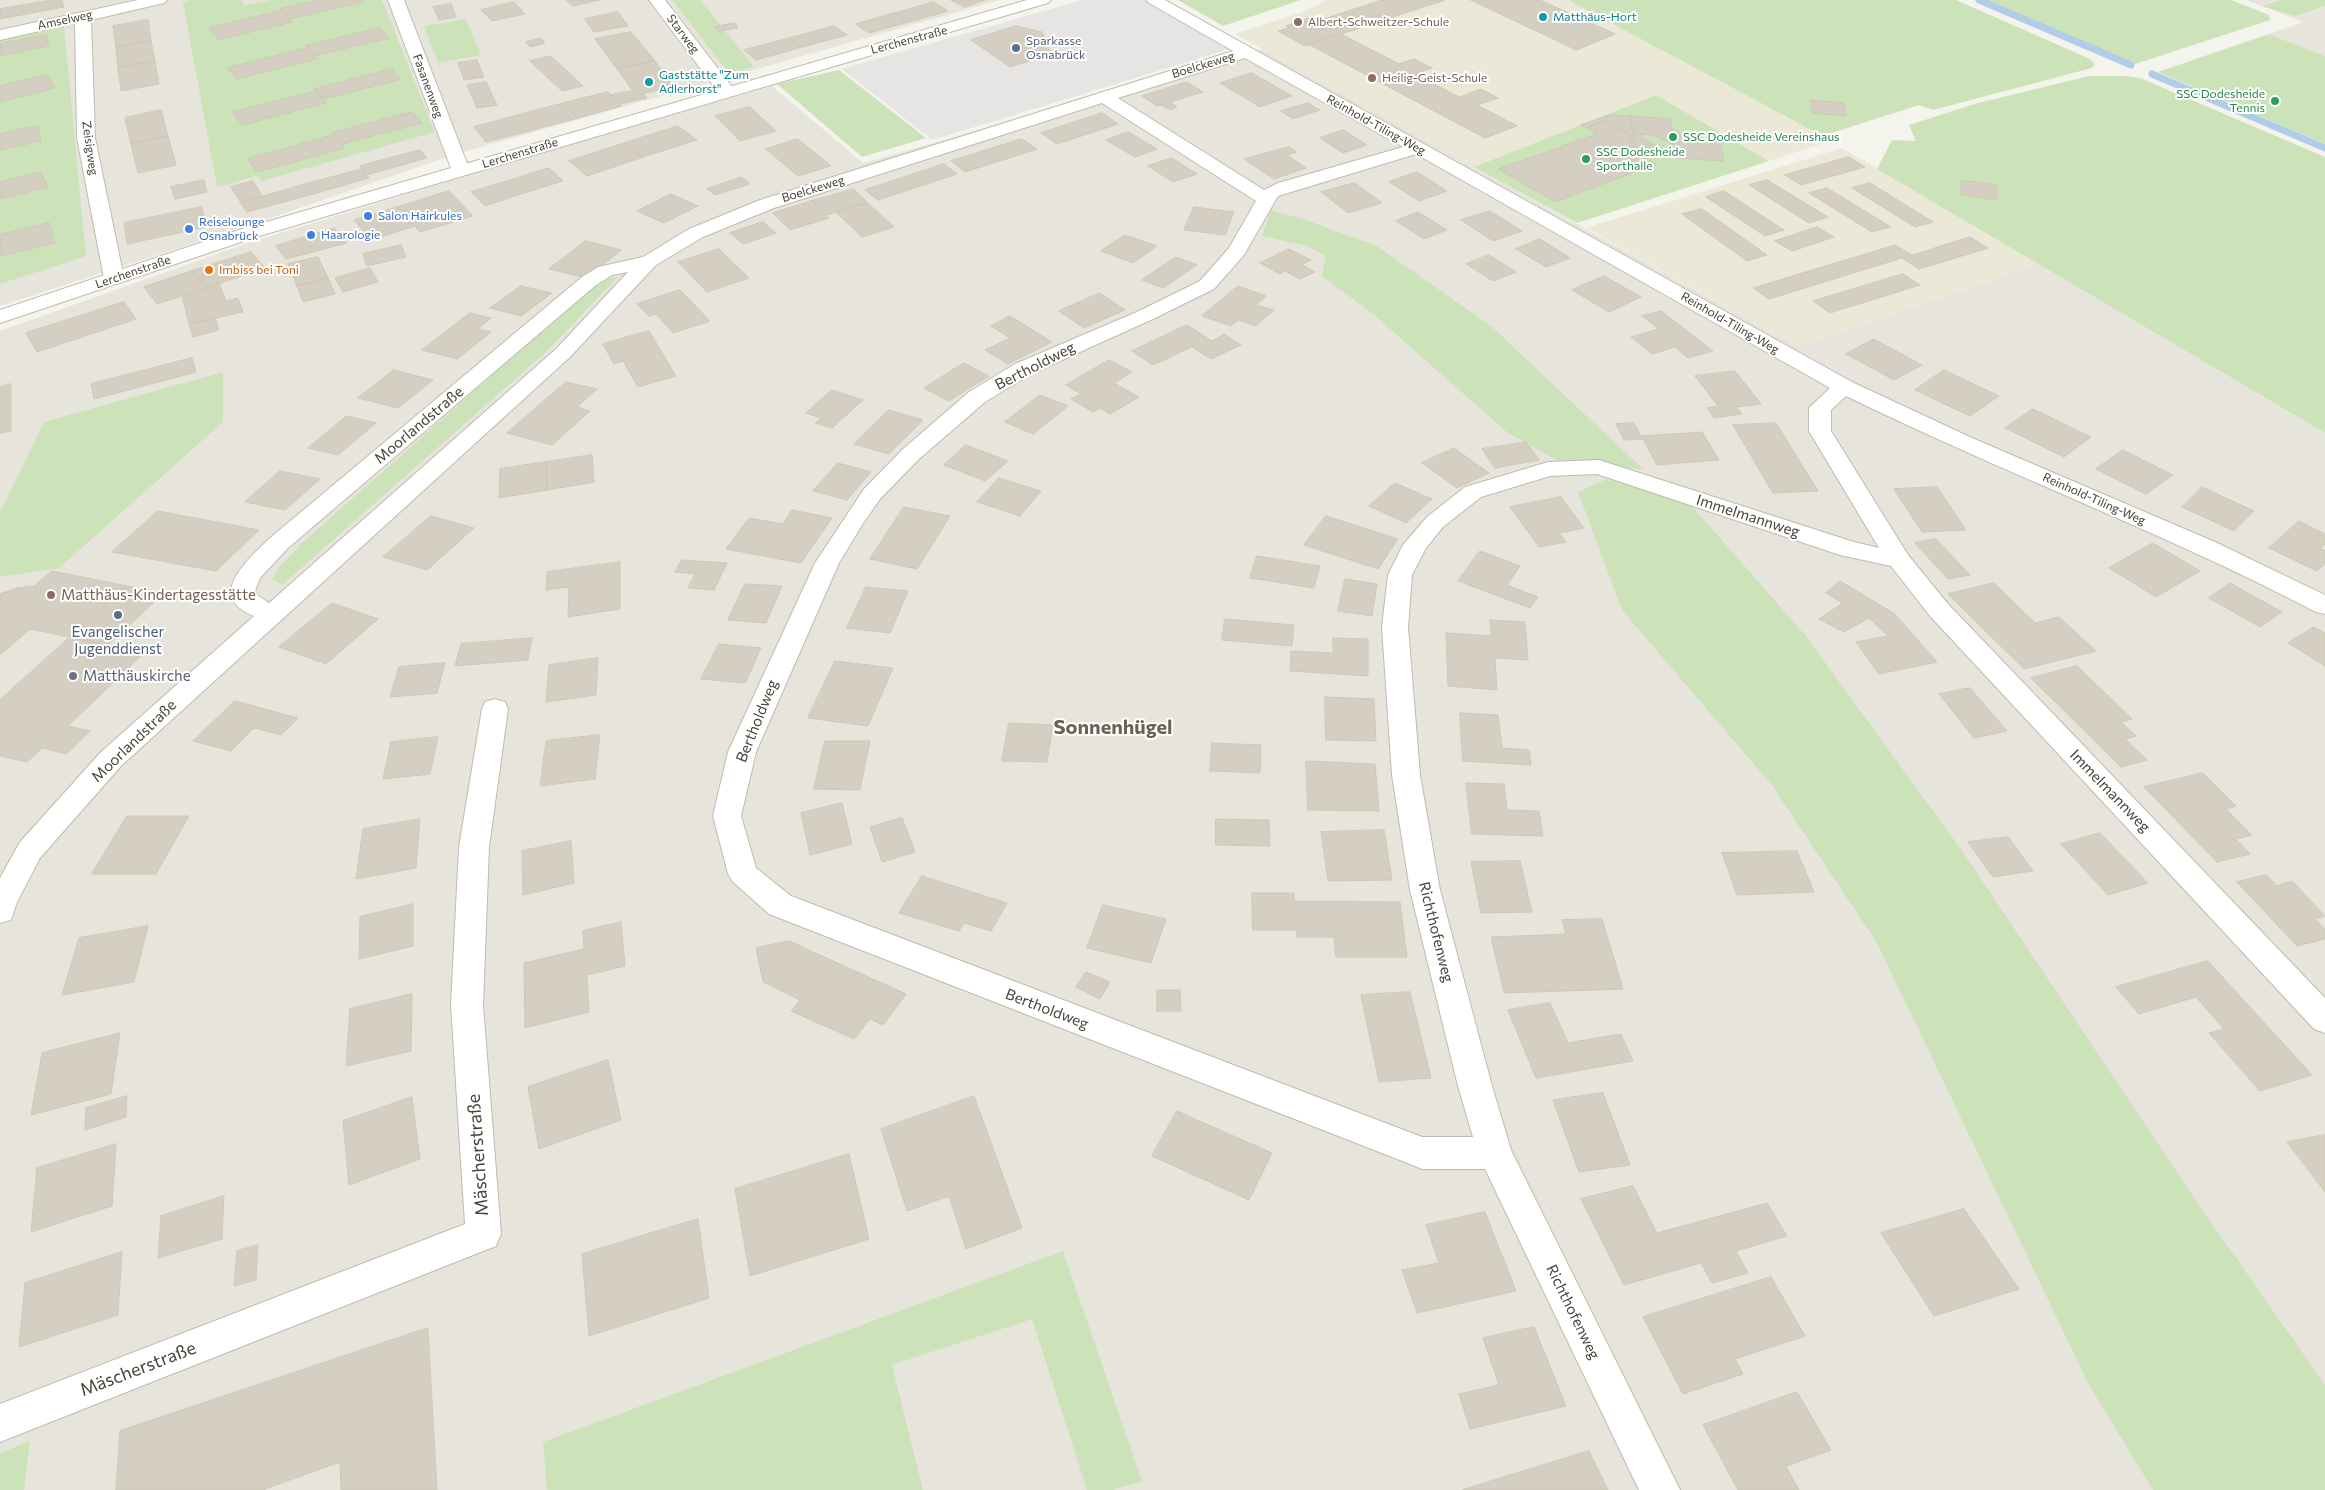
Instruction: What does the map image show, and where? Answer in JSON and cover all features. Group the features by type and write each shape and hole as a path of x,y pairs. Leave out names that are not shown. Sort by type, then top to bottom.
{"street":[{"name":"Amselweg","path":"0,34 159,0"},
{"name":"Fasanenweg","path":"396,0 461,171"},
{"name":"Starweg","path":"657,0 727,92"},
{"name":"Lerchenstraße","path":"0,317 249,233 1043,0"},
{"name":"Reinhold-Tiling-Weg","path":"1154,0 1844,387 1906,418 2065,485 2274,578 2325,606"},
{"name":"Zeisigweg","path":"83,16 86,138 114,278"},
{"name":"Boelckeweg","path":"563,353 649,261 696,233 768,204 1246,52"},
{"path":"1104,97 1266,199"},
{"name":"Bertholdweg","path":"1417,148 1272,192 1266,199 1237,251 1207,285 1146,315 1023,369 977,397 911,454 872,494 827,563 742,752 727,816 743,874 780,905 1422,1153 1495,1153"},
{"name":"Moorlandstraße","path":"274,614 259,610 245,601 242,593 243,584 253,570 279,543 589,281 613,269 649,261"},
{"name":"Moorlandstraße","path":"0,911 2,902 30,850 111,759 563,353"},
{"name":"Immelmannweg","path":"1844,387 1820,408 1820,431 1899,560 1945,617 2325,1019"},
{"name":"Immelmannweg","path":"1599,467 1849,549 1899,560"},
{"name":"Richthofenweg","path":"1599,467 1548,469 1473,492 1435,522 1415,545 1400,575 1395,627 1406,776 1425,890 1475,1086 1495,1153 1660,1490"},
{"name":"Mäscherstraße","path":"0,1423 483,1234 468,1005 474,847 495,709"}],"shaded area":[{"path":"0,0 1000,0 453,155 262,221 0,306"},
{"path":"1082,0 1149,0 1233,48 932,140 842,69"},
{"path":"1327,0 1568,0 1830,141 1769,161 1656,95 1474,167 1235,34 1303,12"},
{"path":"2246,0 2325,0 2325,56 2269,34 2304,22"},
{"path":"1262,49 1798,347 2038,264 2325,433 2325,1490 0,1490 0,331 245,244 518,160 772,86 863,163"},
{"path":"1842,148 2038,264 1798,347 1586,228"}],"green space":[{"path":"190,0 241,0 245,5 271,0 382,0 435,132 262,181 256,176 217,187 183,2"},
{"path":"672,0 700,0 754,67 729,73"},
{"path":"1178,0 1301,0 1223,26"},
{"path":"1568,0 1956,0 2090,59 2095,64 2092,68 1933,110 1919,105 1822,136"},
{"path":"1985,0 2231,0 2269,15 2270,20 2135,64"},
{"path":"2281,0 2325,0 2325,6 2295,16 2262,6"},
{"path":"466,19 481,55 438,63 424,26"},
{"path":"64,27 86,256 0,284 0,41"},
{"name":"SSC Dodesheide Tennis","path":"2269,34 2325,56 2325,144 2158,72"},
{"path":"839,70 926,138 862,157 777,84"},
{"path":"2089,76 2140,78 2325,157 2325,433 1877,169 1892,140 1916,141 1909,125 1978,103"},
{"path":"1656,95 1769,161 1577,223 1474,167"},
{"path":"1271,210 1306,220 1377,246 1491,326 1644,470 1557,460 1508,433 1373,314 1322,276 1326,256 1307,246 1262,236"},
{"path":"618,277 547,351 282,585 272,579 279,567 302,543 593,286 604,279"},
{"path":"223,372 223,422 59,568 0,577 0,512 44,422"},
{"path":"1606,479 1690,504 1805,635 1965,855 2201,1208 2325,1385 2325,1490 2153,1490 2089,1385 1877,943 1771,784 1622,610 1578,492"},
{"path":"1063,1251 1142,1481 1113,1490 1087,1490 1032,1319 892,1365 923,1490 547,1490 543,1442"},
{"path":"30,1441 24,1490 0,1490 0,1453"}],"building":[{"path":"62,0 64,7 0,19 0,9"},
{"path":"318,0 362,0 363,2 289,19 280,9"},
{"path":"566,0 600,0 573,6"},
{"path":"951,0 985,0 965,7"},
{"path":"1382,0 1445,0 1305,46 1278,31 1290,28 1286,26 1308,18 1314,22"},
{"name":"Matthäus-Hort","path":"1471,0 1540,0 1615,34 1577,50"},
{"path":"514,2 525,14 492,21 481,10"},
{"path":"934,2 948,11 909,22 895,13"},
{"path":"451,4 456,17 439,20 433,7"},
{"path":"282,11 292,22 218,40 209,28"},
{"path":"618,12 628,26 594,32 585,19"},
{"path":"895,13 909,22 869,33 856,24"},
{"path":"148,20 151,41 116,47 113,26"},
{"path":"735,23 738,28 719,31 715,27"},
{"path":"834,26 847,35 802,47 790,38"},
{"name":"Sparkasse Osnabrück","path":"1016,26 1042,32 1051,54 1010,67 971,40"},
{"path":"380,28 389,38 314,56 306,46"},
{"path":"631,32 655,61 617,69 595,39"},
{"path":"1341,34 1399,64 1414,59 1432,68 1415,74 1459,97 1481,89 1498,98 1477,105 1517,126 1485,138 1308,44"},
{"path":"46,35 49,46 0,56 0,44"},
{"path":"541,38 545,43 530,47 526,42"},
{"path":"790,38 802,47 756,60 744,50"},
{"path":"151,41 155,61 118,68 116,47"},
{"path":"308,48 317,59 236,79 228,68"},
{"path":"551,56 583,86 562,91 530,61"},
{"path":"477,60 484,77 464,80 458,63"},
{"path":"155,61 159,84 121,91 118,68"},
{"name":"Gaststätte \"Zum Adlerhorst\"","path":"655,61 674,87 636,95 617,69"},
{"path":"392,69 401,79 324,99 315,89"},
{"path":"1252,73 1292,96 1260,107 1220,83"},
{"path":"47,75 55,88 0,102 0,86"},
{"path":"486,82 497,105 477,108 467,85"},
{"path":"1187,82 1203,92 1170,102 1177,107 1170,110 1162,105 1157,106 1142,96"},
{"path":"316,91 326,103 242,125 233,112"},
{"path":"632,91 636,95 644,93 647,98 620,104 611,95"},
{"path":"608,92 622,106 578,118 564,103"},
{"path":"1811,100 1844,103 1846,116 1813,113"},
{"path":"564,103 578,118 533,130 519,115"},
{"path":"1308,103 1320,110 1293,119 1281,111"},
{"path":"750,107 776,131 740,141 715,116"},
{"path":"161,110 168,136 131,144 125,118"},
{"path":"412,112 422,123 342,144 332,133"},
{"path":"1102,113 1118,124 1057,144 1041,133"},
{"path":"519,115 533,130 486,142 474,127"},
{"path":"1609,115 1631,116 1633,133 1645,134 1640,137 1656,145 1647,148 1628,139 1635,137 1605,121 1586,128 1581,125"},
{"name":"SSC Dodesheide Vereinshaus","path":"1631,116 1670,119 1672,129 1691,139 1720,141 1724,161 1677,158 1674,145 1654,135 1633,133"},
{"name":"SSC Dodesheide Sporthalle","path":"1605,121 1635,137 1628,139 1647,148 1635,153 1656,164 1555,202 1498,169 1597,134 1586,128"},
{"path":"38,126 41,141 0,150 0,134"},
{"path":"678,126 697,140 643,157 625,143"},
{"path":"1343,130 1367,145 1343,153 1320,138"},
{"path":"1128,132 1157,149 1135,157 1106,140"},
{"path":"334,135 345,148 257,172 248,159"},
{"path":"168,136 176,165 138,173 131,144"},
{"path":"798,139 831,166 798,176 766,149"},
{"path":"1022,139 1037,149 965,172 951,161"},
{"path":"625,143 643,157 587,176 569,161"},
{"path":"1289,147 1297,152 1287,155 1306,168 1274,179 1244,159"},
{"path":"420,150 427,158 366,175 360,166"},
{"path":"1849,157 1865,167 1801,185 1785,175"},
{"path":"1172,158 1197,174 1173,182 1148,166"},
{"path":"944,164 957,174 878,200 865,190"},
{"path":"549,168 563,181 524,193 511,180"},
{"path":"362,169 369,178 306,196 299,186"},
{"path":"41,172 48,187 0,199 0,182"},
{"path":"1417,172 1447,191 1419,201 1389,182"},
{"path":"742,177 750,184 715,195 707,189"},
{"path":"204,180 207,192 175,199 171,187"},
{"path":"511,180 524,193 485,206 471,192"},
{"path":"1767,180 1828,217 1809,223 1749,185"},
{"path":"1962,180 1996,185 1996,200 1960,194"},
{"path":"253,181 263,197 241,203 231,187"},
{"path":"1355,183 1382,203 1348,213 1321,192"},
{"path":"1870,183 1933,222 1915,227 1852,188"},
{"path":"299,186 306,196 247,212 241,203"},
{"path":"1827,188 1891,227 1872,232 1809,193"},
{"path":"854,189 868,203 826,215 812,201"},
{"path":"449,191 473,216 420,232 398,207"},
{"path":"1724,191 1784,230 1765,236 1706,197"},
{"path":"671,194 698,206 664,223 637,211"},
{"path":"812,201 829,218 790,230 773,213"},
{"path":"868,203 894,227 862,237 836,212"},
{"path":"202,207 206,227 127,244 124,223"},
{"path":"398,207 415,226 371,240 354,220"},
{"path":"1194,207 1234,212 1225,235 1184,230"},
{"path":"1702,209 1767,255 1747,261 1682,214"},
{"path":"1490,211 1522,231 1493,241 1461,220"},
{"path":"1418,212 1447,230 1424,239 1396,221"},
{"path":"763,222 776,233 743,244 730,233"},
{"path":"49,223 55,243 1,256 0,235"},
{"path":"1817,227 1834,237 1792,251 1775,241"},
{"path":"334,228 347,243 286,259 276,246"},
{"path":"1125,235 1157,246 1133,263 1101,251"},
{"path":"1970,237 1988,248 1919,269 1902,258 1769,299 1753,288 1895,245 1912,255"},
{"path":"1540,239 1570,258 1546,267 1516,249"},
{"path":"586,241 621,250 586,278 549,269"},
{"path":"401,245 406,257 367,266 363,254"},
{"path":"719,249 749,278 707,292 678,262"},
{"path":"1289,249 1311,260 1302,265 1315,272 1300,279 1285,271 1280,274 1260,263"},
{"path":"251,252 265,268 206,288 192,271"},
{"path":"1489,255 1516,272 1493,281 1466,264"},
{"path":"318,257 328,278 297,286 288,264"},
{"path":"1176,257 1197,265 1163,288 1142,280"},
{"path":"370,268 378,282 343,292 335,278"},
{"path":"192,271 206,288 157,304 144,287"},
{"path":"1903,274 1920,285 1830,313 1813,301"},
{"path":"1604,276 1641,297 1609,312 1572,290"},
{"path":"328,278 335,294 303,302 297,286"},
{"path":"219,283 226,301 238,298 243,312 189,324 182,296"},
{"path":"521,286 552,293 521,316 490,308"},
{"path":"1238,286 1266,296 1256,305 1274,310 1256,326 1238,320 1231,326 1202,316"},
{"path":"680,290 710,321 673,333 656,314 649,316 637,304"},
{"path":"1100,293 1125,310 1084,328 1059,311"},
{"path":"124,302 136,319 37,352 26,333"},
{"path":"1661,311 1713,351 1688,358 1675,347 1652,354 1631,337 1659,329 1642,316"},
{"path":"470,313 491,318 478,329 491,332 457,359 422,350"},
{"path":"1010,316 1052,342 1008,364 985,350 1010,338 991,326"},
{"path":"215,318 219,330 193,337 189,324"},
{"path":"1187,325 1212,341 1224,334 1241,345 1211,359 1192,347 1153,365 1132,351"},
{"path":"649,331 676,376 638,387 623,361 614,364 603,344"},
{"path":"1874,339 1922,365 1894,380 1846,354"},
{"path":"192,358 196,372 94,399 91,384"},
{"path":"1109,360 1132,372 1114,383 1139,397 1110,414 1100,408 1093,412 1071,399 1081,394 1066,385"},
{"path":"964,363 989,376 949,401 924,388"},
{"path":"394,370 433,380 398,408 358,398"},
{"path":"1944,370 1999,396 1970,416 1915,390"},
{"path":"1735,371 1761,404 1736,407 1742,414 1714,418 1707,408 1718,406 1695,376"},
{"path":"566,382 597,389 577,407 590,411 552,445 507,433"},
{"path":"11,384 11,431 0,433 0,387"},
{"path":"832,390 863,400 832,428 815,423 822,418 806,413"},
{"path":"1040,395 1068,406 1033,434 1005,422"},
{"path":"2033,409 2091,437 2064,457 2005,428"},
{"path":"889,410 923,420 889,454 854,444"},
{"path":"347,416 376,423 338,455 308,448"},
{"path":"1634,423 1641,436 1702,432 1719,460 1657,465 1643,439 1624,440 1616,424"},
{"path":"1776,423 1818,491 1773,493 1733,425"},
{"path":"1526,442 1539,460 1495,468 1482,449"},
{"path":"966,445 1008,461 985,481 944,465"},
{"path":"1454,448 1489,473 1457,488 1422,463"},
{"path":"2123,450 2173,475 2146,494 2096,469"},
{"path":"592,455 594,482 547,490 546,462"},
{"path":"546,462 547,490 499,498 500,469"},
{"path":"838,463 871,472 847,500 813,491"},
{"path":"280,471 320,479 285,510 245,502"},
{"path":"999,478 1041,491 1020,516 977,502"},
{"path":"1395,483 1432,499 1406,523 1369,506"},
{"path":"1937,487 1966,530 1922,532 1894,489"},
{"path":"2202,487 2254,511 2234,531 2182,507"},
{"path":"1561,497 1584,528 1559,533 1566,542 1539,547 1510,507"},
{"path":"904,507 950,516 917,569 870,559"},
{"path":"792,510 832,518 801,563 726,549 749,518 783,524"},
{"path":"158,511 259,530 216,571 112,552"},
{"path":"431,516 474,528 427,570 383,557"},
{"path":"1326,516 1398,539 1378,569 1304,545"},
{"path":"2299,521 2325,534 2325,544 2320,548 2325,551 2325,564 2317,571 2269,548"},
{"path":"1936,539 1970,575 1948,579 1915,543"},
{"path":"2153,543 2200,571 2156,597 2109,568"},
{"path":"1480,551 1520,566 1507,585 1538,597 1530,608 1458,581"},
{"path":"1257,556 1320,566 1314,588 1250,578"},
{"path":"682,560 727,563 714,590 688,588 695,574 675,572"},
{"path":"620,562 620,609 568,617 569,587 546,590 547,572"},
{"path":"52,571 127,586 70,637 30,629 0,655 0,594 17,588 34,586"},
{"path":"1345,579 1377,584 1372,616 1338,611"},
{"path":"1840,581 1895,614 1937,662 1879,674 1856,642 1888,636 1869,618 1844,632 1819,619 1843,603 1826,593"},
{"path":"1994,583 2035,623 2059,617 2096,651 2024,669 1948,594"},
{"path":"2230,583 2282,612 2260,627 2209,598"},
{"path":"745,584 782,586 766,623 728,620"},
{"path":"127,586 164,593 108,645 70,637"},
{"path":"866,587 908,591 890,633 847,628"},
{"path":"332,603 378,619 326,664 279,647"},
{"path":"1225,619 1294,625 1292,646 1222,640"},
{"path":"1490,620 1525,622 1528,660 1495,658 1497,690 1448,686 1446,633 1491,636"},
{"path":"2314,627 2325,633 2325,666 2288,643"},
{"name":"Matthäuskirche","path":"70,637 144,653 68,726 90,731 67,754 42,748 27,762 0,756 0,700"},
{"path":"532,638 528,660 455,666 461,644"},
{"path":"1333,638 1368,639 1368,676 1290,671 1291,651 1333,653"},
{"path":"719,644 761,648 745,683 701,679"},
{"path":"598,658 596,695 546,702 549,665"},
{"path":"835,661 893,668 868,726 808,718"},
{"path":"445,663 437,693 390,697 399,667"},
{"path":"2077,666 2132,719 2121,722 2136,736 2125,739 2147,760 2121,767 2031,678"},
{"path":"1970,688 2007,731 1974,738 1939,694"},
{"path":"1325,697 1374,699 1376,741 1326,740"},
{"path":"235,701 298,718 281,735 254,728 231,751 193,741"},
{"path":"1460,713 1498,715 1502,748 1529,750 1531,765 1463,761"},
{"path":"1009,723 1053,725 1047,762 1002,761"},
{"path":"600,735 595,779 540,786 546,741"},
{"path":"438,737 430,774 383,779 391,742"},
{"path":"825,741 870,741 860,790 814,789"},
{"path":"1212,743 1261,745 1260,773 1210,771"},
{"path":"1306,761 1375,764 1379,811 1308,810"},
{"path":"2203,773 2236,806 2226,809 2252,835 2236,839 2250,854 2217,862 2144,787"},
{"path":"1466,783 1504,784 1507,810 1539,811 1543,836 1472,834"},
{"path":"842,803 852,844 810,855 801,813"},
{"path":"127,816 189,816 156,874 92,874"},
{"path":"902,818 915,852 882,862 870,827"},
{"path":"420,819 416,868 356,879 363,829"},
{"path":"1216,819 1269,820 1270,846 1216,845"},
{"path":"1384,830 1392,880 1328,881 1321,832"},
{"path":"2100,833 2148,883 2108,895 2061,844"},
{"path":"2008,837 2033,871 1993,877 1968,842"},
{"path":"571,841 574,883 523,895 522,851"},
{"path":"1797,851 1814,892 1737,895 1722,853"},
{"path":"1520,861 1532,912 1481,913 1471,862"},
{"path":"2266,875 2277,886 2292,881 2325,916 2315,919 2325,929 2325,939 2297,946 2237,882"},
{"path":"922,876 1007,903 991,931 964,923 959,931 899,913"},
{"path":"1252,893 1294,893 1294,901 1400,902 1407,957 1336,957 1334,937 1297,937 1297,930 1253,930"},
{"path":"413,904 413,946 359,959 360,917"},
{"path":"1103,905 1166,919 1151,963 1087,948"},
{"path":"1602,919 1623,989 1504,993 1491,937 1566,934 1562,920"},
{"path":"621,922 625,966 587,975 589,1012 525,1028 524,963 584,949 583,931"},
{"path":"148,926 134,982 62,995 79,938"},
{"path":"789,941 906,994 883,1025 870,1019 854,1039 791,1011 800,1000 763,982 756,948"},
{"path":"2208,961 2312,1075 2260,1091 2209,1033 2224,1029 2196,997 2139,1014 2116,987"},
{"path":"1086,972 1110,982 1100,999 1076,987"},
{"path":"1157,990 1180,990 1181,1011 1157,1011"},
{"path":"1410,992 1431,1078 1379,1082 1361,995"},
{"path":"412,994 411,1051 346,1066 350,1009"},
{"path":"1550,1003 1568,1043 1621,1034 1633,1061 1536,1078 1508,1010"},
{"path":"120,1033 111,1094 31,1115 42,1053"},
{"path":"608,1060 621,1120 539,1149 528,1087"},
{"path":"1603,1093 1630,1165 1579,1172 1553,1100"},
{"path":"127,1096 126,1117 85,1130 86,1108"},
{"path":"974,1096 1022,1228 966,1249 949,1196 907,1211 881,1129"},
{"path":"412,1097 420,1159 349,1185 343,1121"},
{"path":"1177,1111 1272,1153 1249,1200 1152,1156"},
{"path":"2325,1135 2325,1192 2287,1142"},
{"path":"116,1144 112,1206 31,1232 37,1168"},
{"path":"849,1154 869,1239 750,1276 735,1189"},
{"path":"1633,1186 1657,1233 1767,1203 1787,1236 1736,1251 1748,1273 1712,1283 1701,1263 1624,1285 1581,1199"},
{"path":"224,1196 222,1239 158,1258 161,1216"},
{"path":"1964,1209 2019,1289 1934,1316 1881,1233"},
{"path":"1485,1212 1516,1291 1417,1313 1402,1270 1439,1263 1426,1225"},
{"path":"698,1219 709,1298 589,1336 582,1254"},
{"path":"258,1245 256,1280 234,1286 237,1251"},
{"path":"122,1252 118,1315 19,1347 25,1283"},
{"path":"1771,1277 1805,1336 1735,1359 1743,1374 1683,1394 1643,1317"},
{"path":"1534,1327 1566,1406 1470,1429 1459,1394 1499,1385 1483,1338"},
{"path":"428,1328 437,1490 341,1490 340,1462 262,1490 116,1490 120,1431"},
{"path":"1797,1392 1831,1450 1786,1466 1799,1490 1738,1490 1703,1425"},
{"path":"1589,1451 1608,1490 1462,1490"}],"waterway":[{"path":"1979,0 2131,65"},
{"path":"2152,74 2325,148"}],"place":[{"name":"Matthäus-Hort","path":"1543,17"},
{"name":"Albert-Schweitzer-Schule","path":"1298,22"},
{"name":"Sparkasse Osnabrück","path":"1016,48"},
{"name":"Heilig-Geist-Schule","path":"1372,78"},
{"name":"Gaststätte \"Zum Adlerhorst\"","path":"649,82"},
{"name":"SSC Dodesheide Tennis","path":"2275,101"},
{"name":"SSC Dodesheide Vereinshaus","path":"1673,137"},
{"name":"SSC Dodesheide Sporthalle","path":"1586,159"},
{"name":"Salon Hairkules","path":"368,216"},
{"name":"Reiselounge Osnabrück","path":"189,229"},
{"name":"Haarologie","path":"311,235"},
{"name":"Imbiss bei Toni","path":"209,270"},
{"name":"Matthäus-Kindertagesstätte","path":"51,595"},
{"name":"Evangelischer Jugenddienst","path":"118,615"},
{"name":"Matthäuskirche","path":"73,676"}],"district":[{"name":"Sonnenhügel","path":"1113,727"}]}
